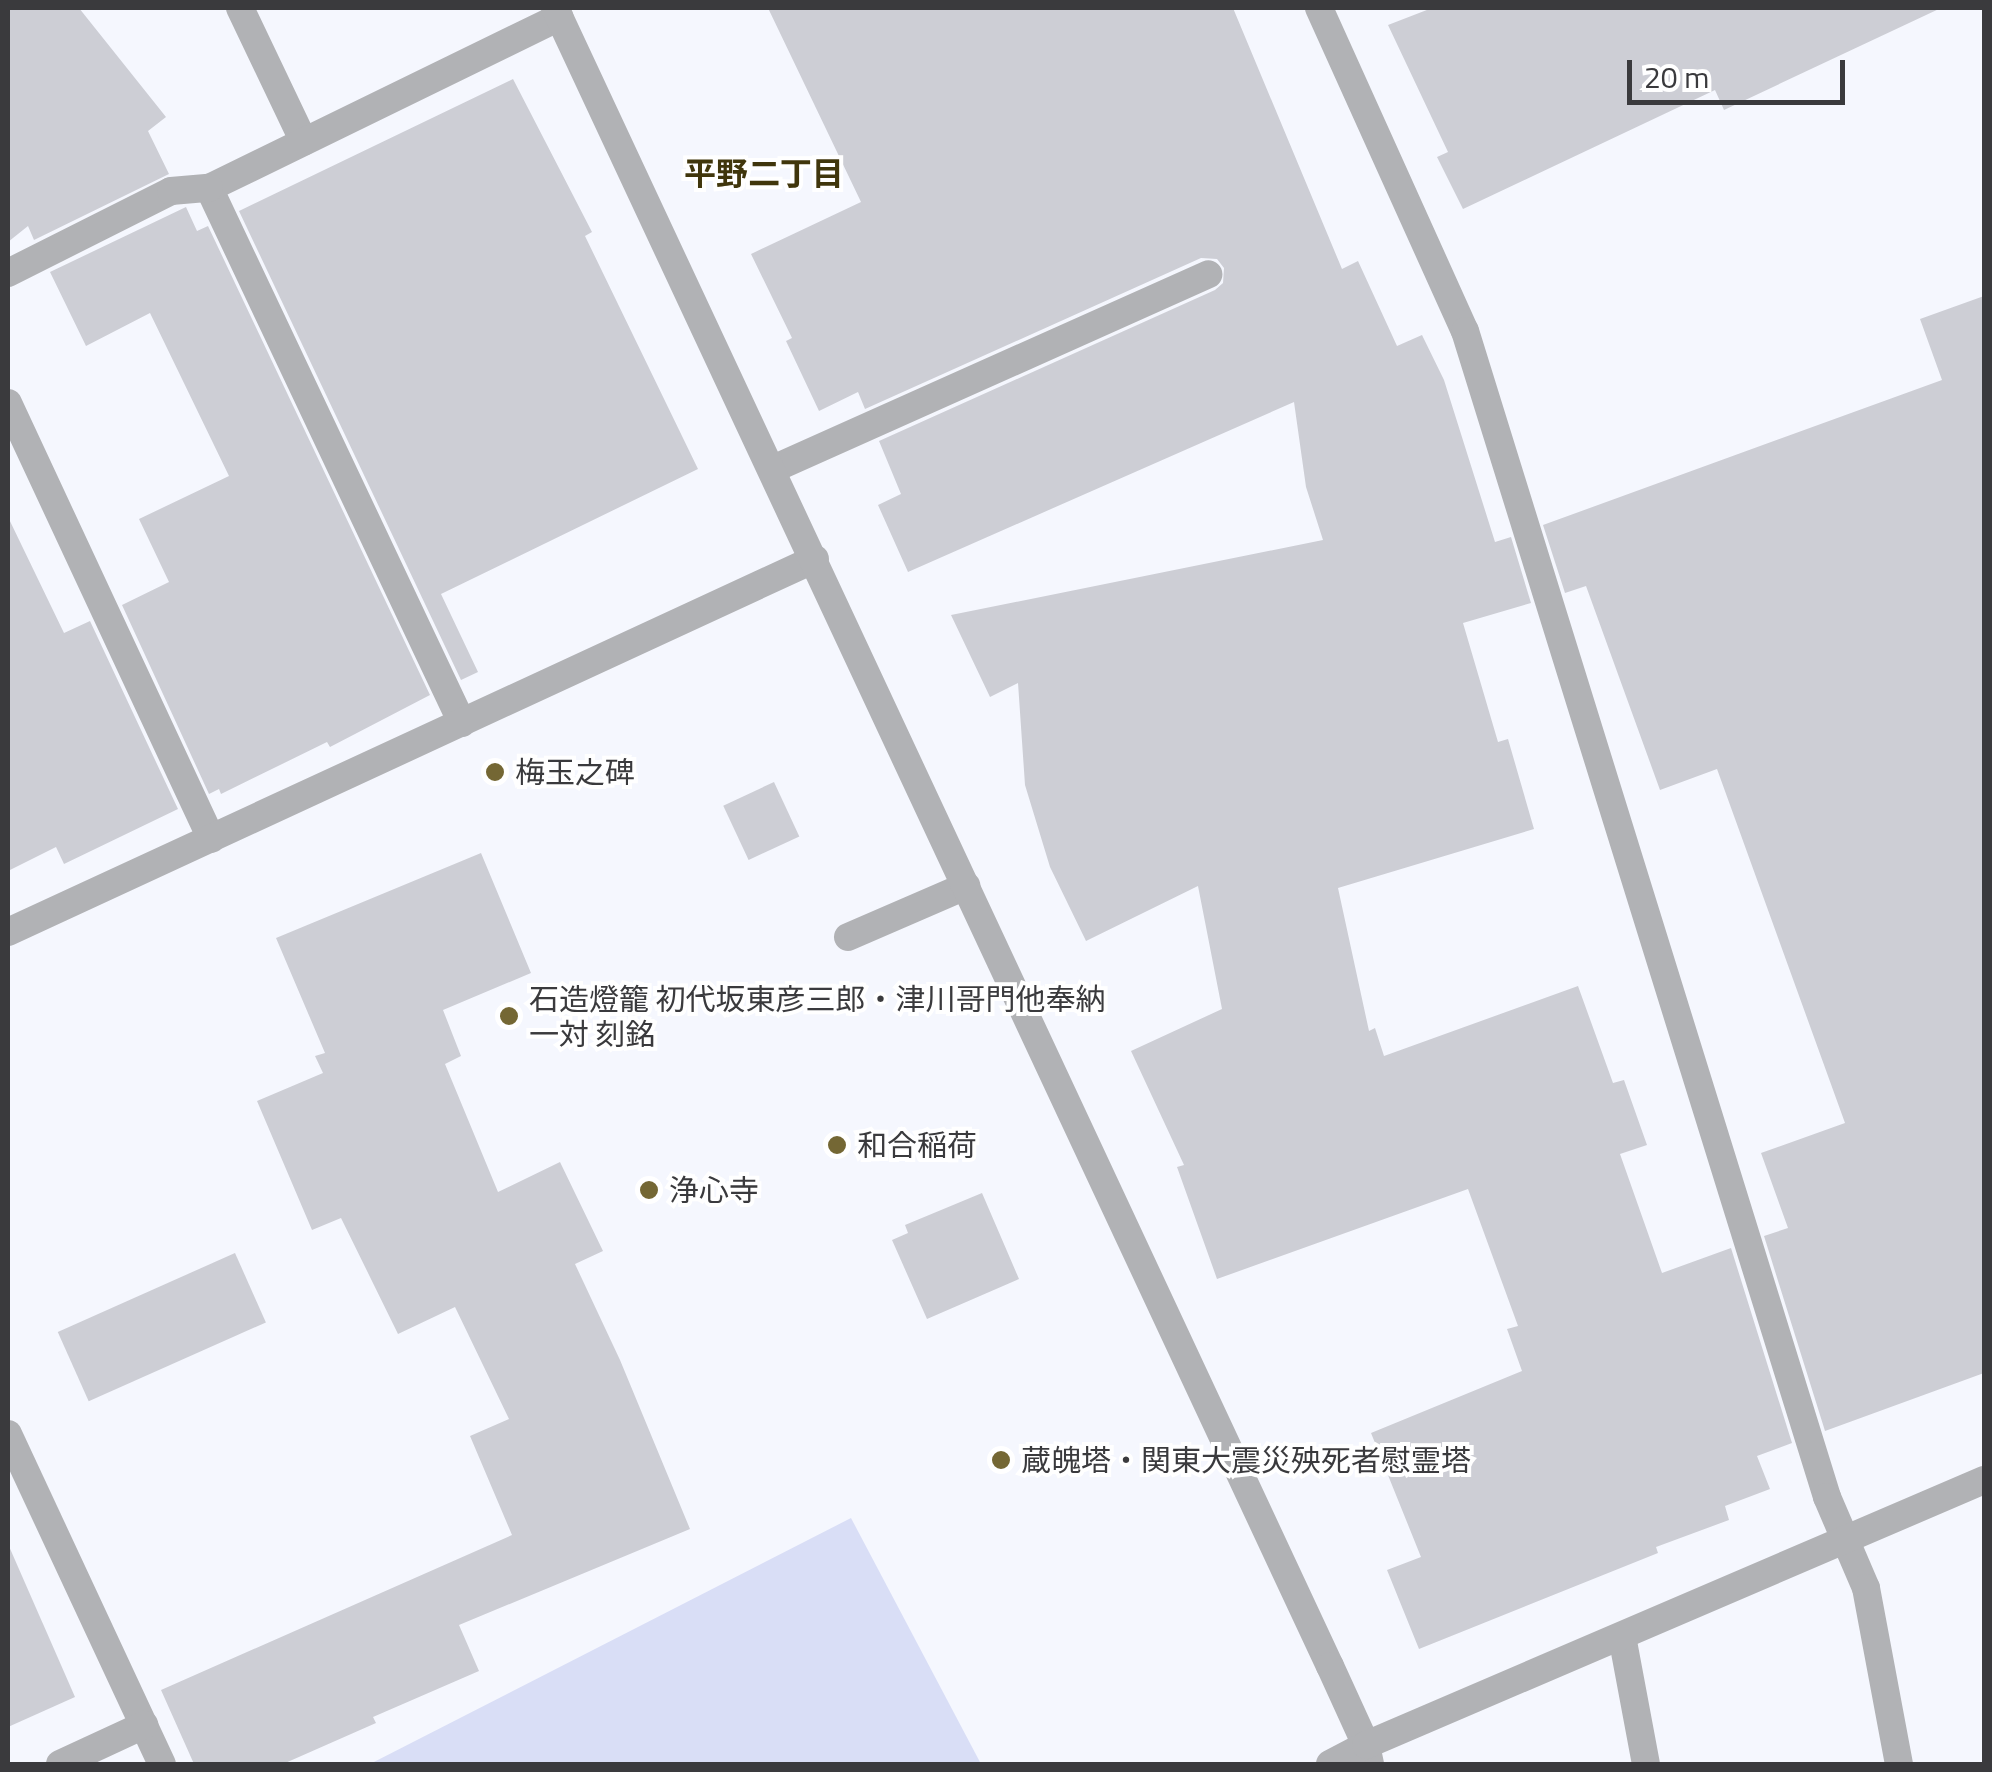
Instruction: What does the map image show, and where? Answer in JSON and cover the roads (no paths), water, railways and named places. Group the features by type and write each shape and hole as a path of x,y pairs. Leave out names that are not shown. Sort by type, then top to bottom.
{"street":[{"path":"240,8 304,142"},
{"path":"1319,8 1465,331 1828,1497 1866,1588 1899,1764"},
{"path":"8,273 170,191 209,188 557,12 815,559 1368,1755"},
{"path":"209,188 462,723"},
{"path":"773,469 1208,274"},
{"path":"8,404 211,838"},
{"path":"8,932 815,559"},
{"path":"848,937 966,886"},
{"path":"8,1434 162,1764"},
{"path":"1330,1764 1368,1755 1622,1636 1984,1480"},
{"path":"1622,1636 1646,1764"},
{"path":"60,1764 144,1725"}],"place":[{"name":"梅玉之碑","path":"495,772"},
{"name":"石造燈籠 初代坂東彦三郎・津川哥門他奉納 一対 刻銘","path":"509,1016"},
{"name":"和合稲荷","path":"837,1145"},
{"name":"浄心寺","path":"649,1190"},
{"name":"蔵魄塔・関東大震災殃死者慰霊塔","path":"1001,1460"}],"district":[{"name":"平野二丁目","path":"764,173"}]}
